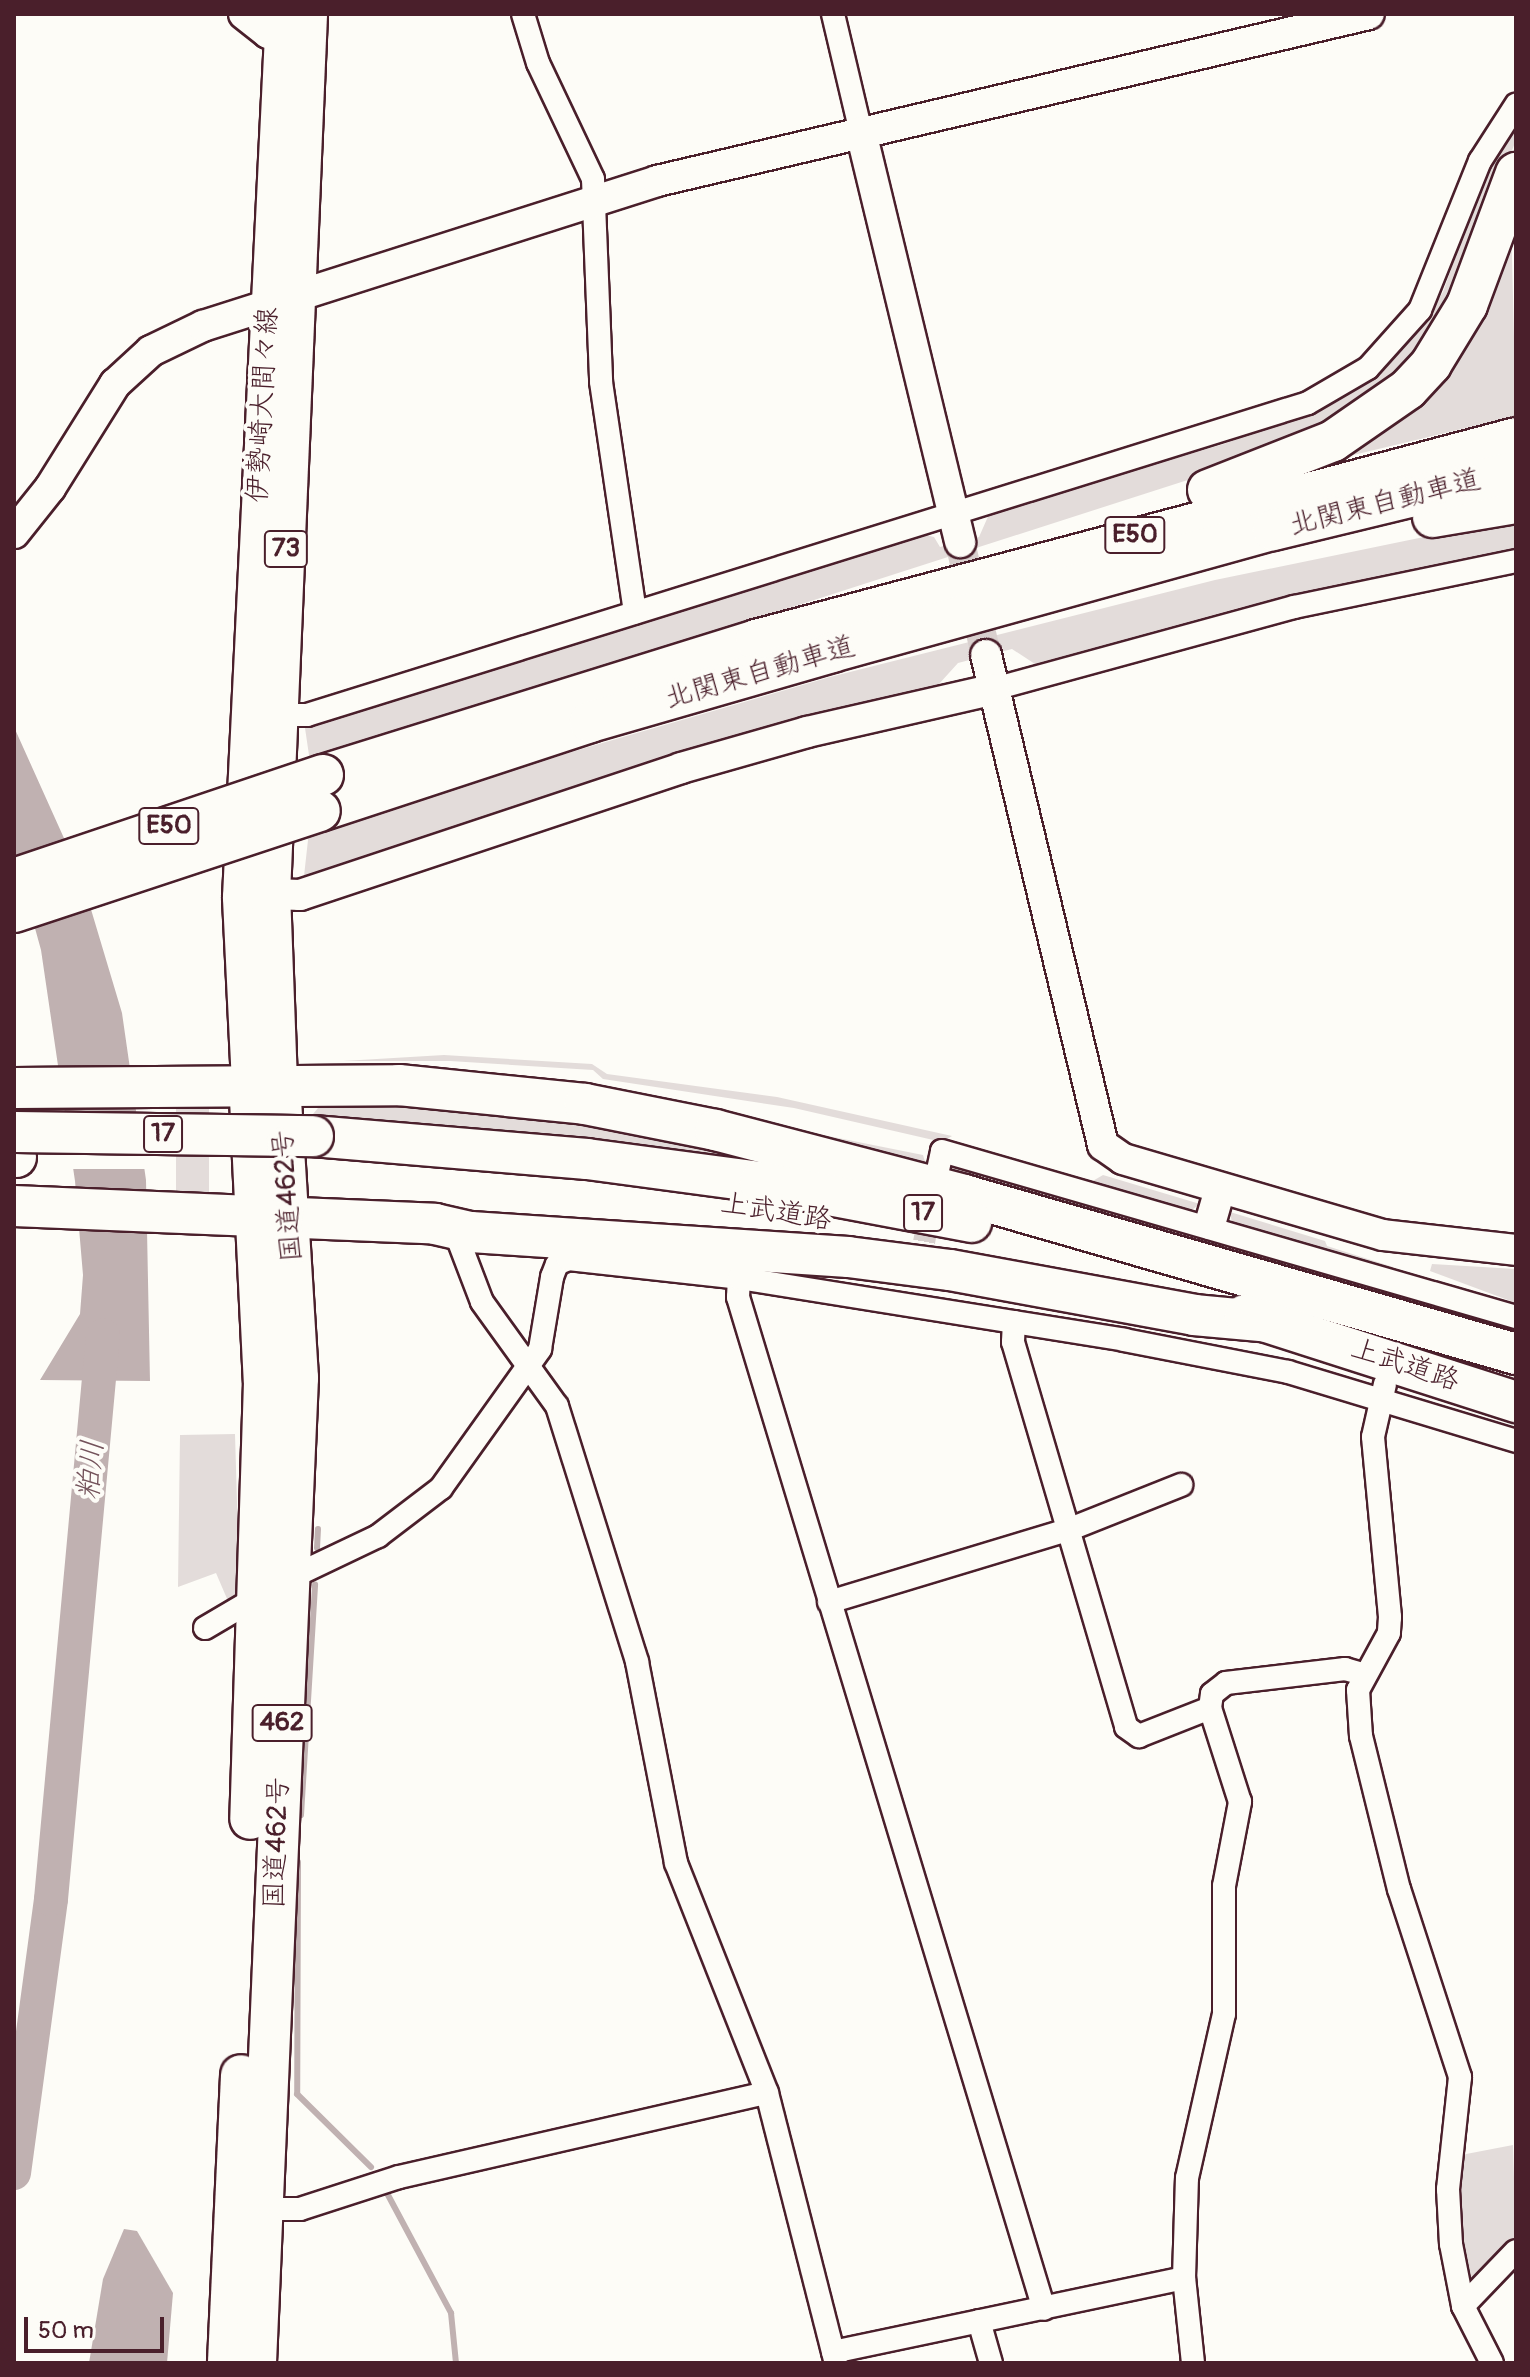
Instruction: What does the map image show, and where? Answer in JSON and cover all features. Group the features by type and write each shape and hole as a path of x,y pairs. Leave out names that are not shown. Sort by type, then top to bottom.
{"highway":[{"path":"756,640 1265,471 1360,425 1408,389 1451,336 1479,278 1516,173"},
{"name":"北関東自動車道","path":"14,912 322,793 756,640 1516,438"},
{"name":"北関東自動車道","path":"14,879 590,722 1273,530 1516,471"},
{"path":"1012,602 1148,581 1516,503"},
{"path":"14,1088 264,1083 459,1089 656,1117 1236,1270 1516,1354"},
{"name":"国道462号","path":"256,2363 249,2208 274,1588 264,1382 275,1217 264,1083"},
{"name":"上武道路","path":"313,1148 861,1226 1033,1261 1269,1322 1516,1402"},
{"name":"上武道路","path":"15,1149 313,1148 587,1159 760,1182 1152,1263 1316,1309 1516,1375"},
{"path":"16,1206 453,1226 848,1257 950,1270 1194,1315 1269,1322"},
{"path":"1152,1263 1236,1270 1316,1309"},
{"name":"国道462号","path":"228,2363 249,2208"}],"main road":[{"name":"伊勢崎大間々線","path":"264,1083 239,944 283,299 310,14"},
{"name":"伊勢崎大間々線","path":"264,1083 279,715 282,24"}],"street":[{"path":"244,14 268,33 282,24"},
{"path":"523,14 538,63 587,161 594,200 601,382 635,613"},
{"path":"833,14 957,529"},
{"path":"14,533 50,488 105,396 139,360 183,334 594,200 861,132 1369,14"},
{"path":"279,715 307,715 635,613 957,529 1280,414 1368,368 1420,310 1480,161 1516,105"},
{"path":"273,894 300,895 667,773 807,732 994,689 1271,613 1516,561"},
{"path":"986,655 1098,1134 1111,1153 1383,1235 1516,1250"},
{"path":"938,1170 942,1151 1210,1224 1516,1317"},
{"path":"1210,1224 1220,1188"},
{"path":"453,1226 482,1302 557,1406 637,1662 676,1863 767,2093 834,2357 979,2321 1184,2278"},
{"path":"205,1628 274,1588 378,1536 429,1500 529,1365 544,1339 550,1283 562,1261 914,1293 1014,1322 1288,1372 1384,1386 1516,1441"},
{"path":"739,1278 738,1297 1044,2309"},
{"path":"1407,1309 1419,1289"},
{"path":"1014,1322 1013,1342 1132,1735 1210,1708"},
{"path":"1384,1386 1373,1437 1390,1617 1382,1648 1363,1674 1361,1736 1374,1799 1460,2077 1448,2200 1463,2306 1492,2363"},
{"path":"829,1602 1068,1530 1181,1485"},
{"path":"1193,2363 1184,2278 1192,2144 1224,2014 1224,1886 1240,1802 1210,1708 1214,1690 1226,1683 1345,1669 1363,1674"},
{"path":"249,2208 300,2209 399,2177 767,2093"},
{"path":"1463,2306 1516,2251"},
{"path":"979,2321 991,2363"}],"shaded area":[{"path":"1516,121 1516,140 1462,280 1429,344 1365,405 1250,460 310,762 305,728 312,724 918,533 934,537 940,547 979,537 990,512 1224,444 1332,403 1393,358 1429,315 1443,292 1486,172"},
{"path":"1511,217 1516,416 1320,463 1353,445"},
{"path":"1516,518 1516,548 1242,607 1035,664 1012,649 958,663 939,684 617,772 304,876 309,831 585,748 830,677 1215,580"},
{"path":"14,727 81,876 122,1013 146,1180 150,1381 40,1380 80,1314 83,1275 75,1181 41,950 14,852"},
{"path":"444,1055 592,1064 607,1074 777,1097 952,1136 942,1142 794,1108 603,1079 593,1070 450,1061 343,1061"},
{"path":"176,1092 209,1092 209,1206 176,1206"},
{"path":"315,1093 463,1096 947,1198 308,1120 318,1108"},
{"path":"739,1118 923,1155 927,1168 948,1173 955,1165 1397,1294 1395,1305"},
{"path":"1103,1175 1200,1204 1189,1212 1091,1182"},
{"path":"1230,1212 1325,1241 1327,1246 1393,1267 1394,1273 1232,1223"},
{"path":"1432,1264 1516,1269 1516,1303 1430,1271"},
{"path":"235,1434 239,1570 235,1598 228,1601 216,1573 178,1587 180,1435"},
{"path":"1513,2145 1516,2244 1468,2287 1459,2214 1461,2155"},
{"path":"124,2229 137,2231 173,2293 167,2363 89,2363 103,2279"}],"pier":[{"path":"62,1121 142,1121 149,1169 69,1169"}],"waterway":[{"name":"粕川","path":"14,2173 51,1899 103,1335"},
{"path":"317,1548 318,1529"},
{"path":"301,1815 315,1584"},
{"path":"298,1862 297,2094 371,2167"},
{"path":"388,2195 451,2313 456,2363"}],"tunnel":[{"path":"960,542 986,655"},
{"path":"918,1274 931,1205"}]}
